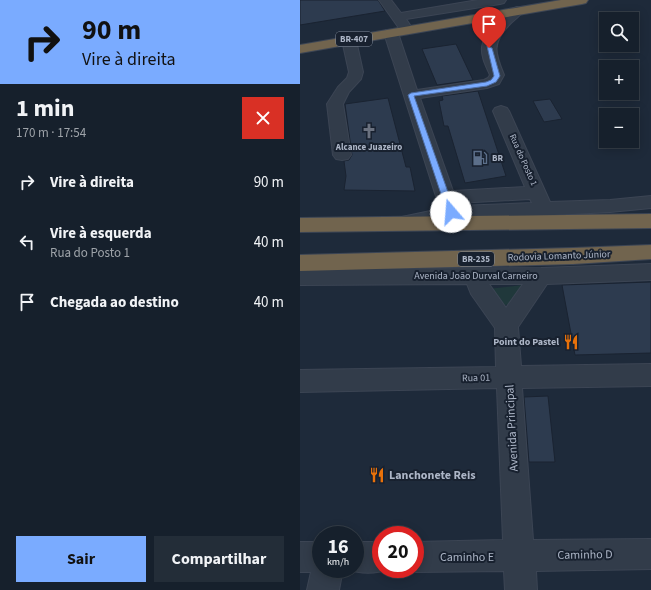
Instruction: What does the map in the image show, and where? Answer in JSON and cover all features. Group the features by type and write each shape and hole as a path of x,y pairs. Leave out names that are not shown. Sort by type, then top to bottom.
{"highway":[{"name":"BR-407","path":"300,49 582,0"},
{"path":"300,225 400,223 511,224 651,221"},
{"name":"Rodovia Lomanto Júnior","path":"300,263 573,256 651,252"}],"street":[{"path":"385,0 408,31"},
{"path":"398,17 500,0"},
{"path":"411,95 487,84 494,81 497,76 489,48 496,33 517,11"},
{"path":"391,33 449,205"},
{"path":"342,155 335,104 343,90 354,78 356,72 350,40"},
{"name":"Rua do Posto 1","path":"501,112 544,209"},
{"path":"400,223 449,205 537,192"},
{"path":"449,205 544,209 610,206 651,202"},
{"name":"Avenida João Durval Carneiro","path":"300,277 541,276 651,272"},
{"path":"475,276 479,288 506,326 541,276"},
{"name":"Avenida Principal","path":"506,326 521,590"},
{"name":"Rua 01","path":"300,381 651,375"},
{"name":"Caminho D","path":"519,556 651,554"},
{"name":"Caminho E","path":"424,557 519,556"},
{"path":"300,557 312,557"},
{"path":"324,590 326,578"}],"green space":[{"path":"523,285 512,303 506,305 498,303 488,289"}],"building":[{"path":"300,0 378,0 385,11 300,25"},
{"path":"456,44 473,80 437,85 422,49"},
{"path":"478,91 506,176 465,183 448,126 444,126 439,101 443,100 442,96"},
{"name":"Alcance Juazeiro","path":"388,98 406,167 410,167 415,191 344,190 346,176 344,161 349,160 352,155 345,104"},
{"path":"550,99 562,119 544,122 533,101"},
{"path":"651,282 651,353 575,355 562,285"},
{"path":"548,396 555,462 529,462 524,397"}],"place":[{"name":"Alcance Juazeiro","path":"369,131"},
{"name":"BR","path":"480,158"},
{"name":"Point do Pastel","path":"571,342"},
{"name":"Lanchonete Reis","path":"377,475"}],"route":[{"path":"451,212 411,95 487,84 494,81 497,76 489,48"}]}
